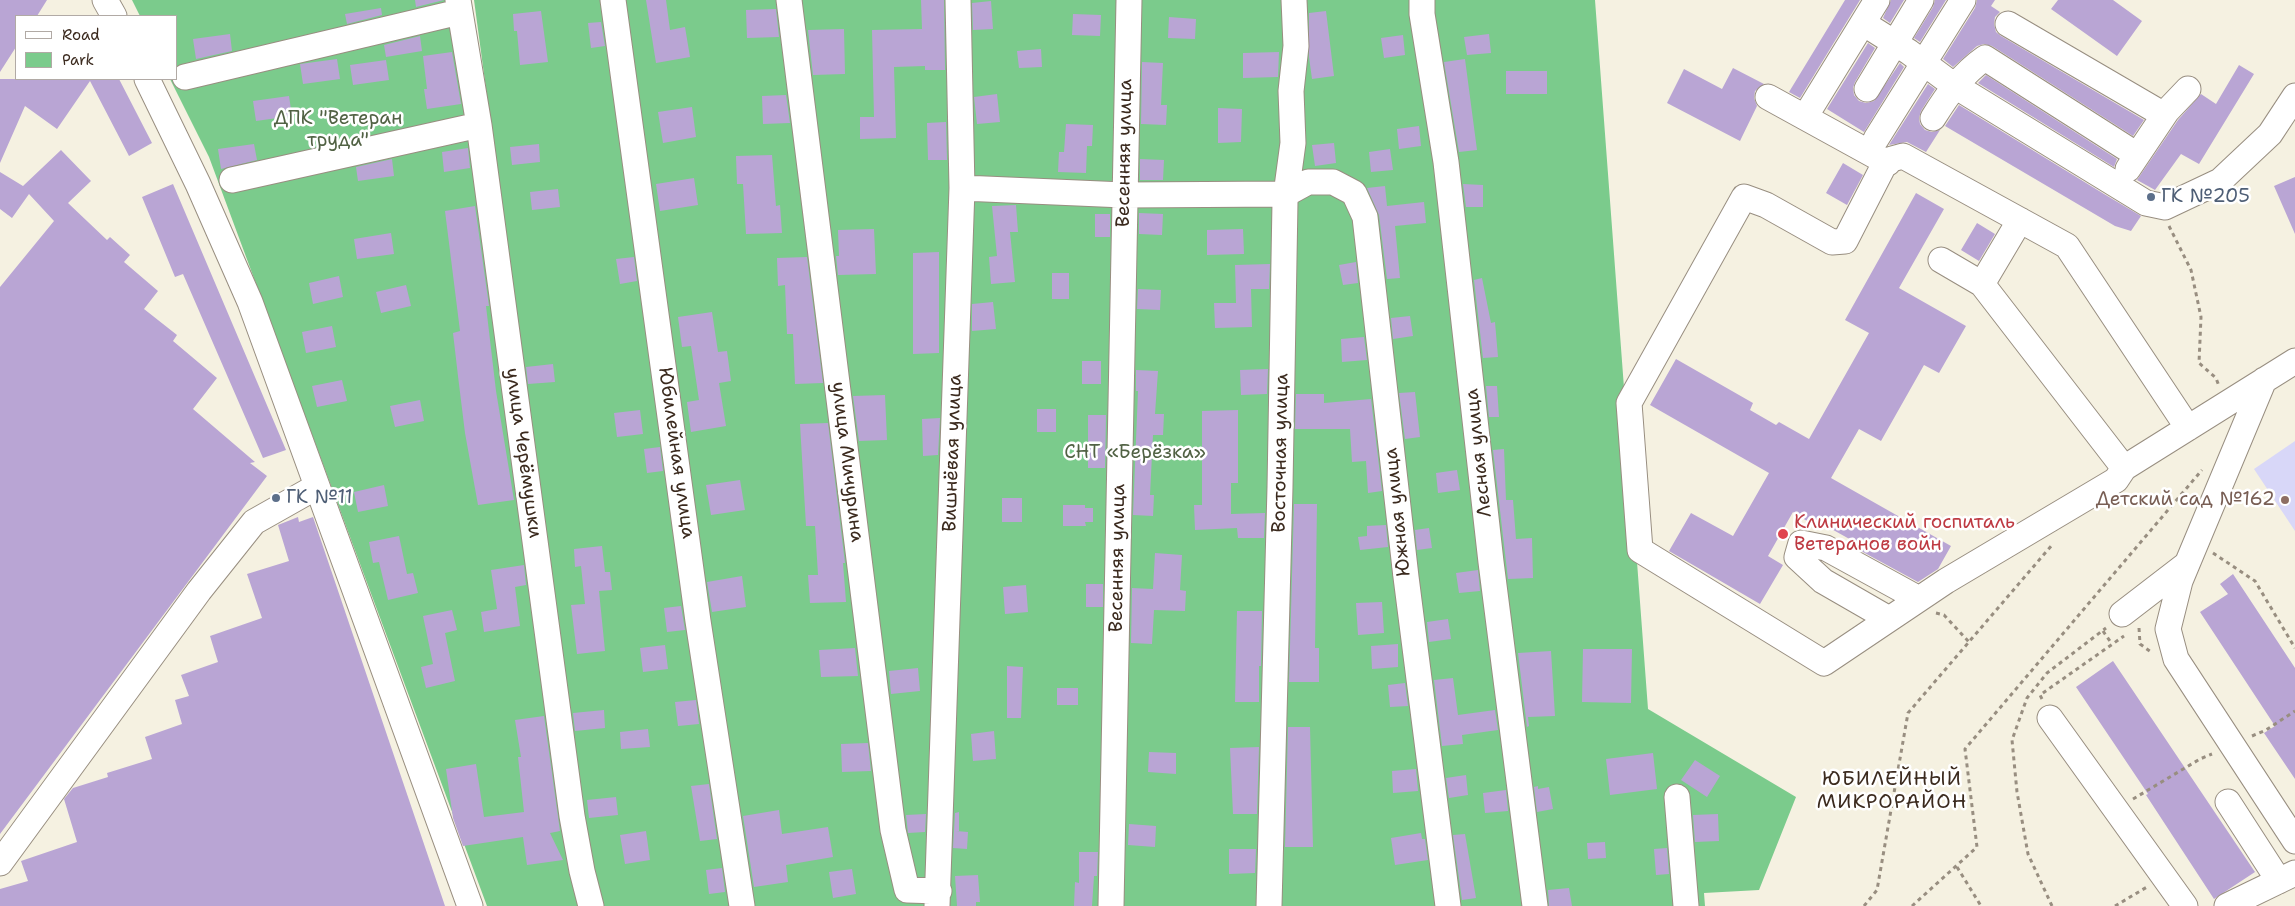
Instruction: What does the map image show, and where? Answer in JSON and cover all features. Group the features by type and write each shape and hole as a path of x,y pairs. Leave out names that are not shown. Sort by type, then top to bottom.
{"street":[{"path":"105,0 113,15"},
{"name":"Юбилейная улица","path":"613,0 698,621 742,906"},
{"name":"улица Мичурина","path":"788,0 893,830 907,890 938,898"},
{"name":"Вишнёвая улица","path":"938,898 962,188 958,0"},
{"name":"Весенняя улица","path":"1111,906 1129,0"},
{"name":"Восточная улица","path":"1269,906 1286,194 1293,143 1291,92 1296,46 1294,0"},
{"name":"Лесная улица","path":"1422,0 1422,14 1446,162 1491,562 1535,906"},
{"path":"1805,117 1877,0"},
{"path":"1867,89 1921,0"},
{"path":"1876,139 1963,0"},
{"path":"185,77 458,6"},
{"name":"улица Черёмушки","path":"458,6 479,124 572,816 582,871 591,906"},
{"path":"1863,23 1955,85 2118,186 2146,203 2165,207 2220,181 2270,134 2295,96"},
{"path":"2008,24 2164,115"},
{"path":"1932,118 1967,71 1985,58 2136,155"},
{"path":"147,80 198,184 250,302 470,906"},
{"path":"2118,186 2136,155 2164,115 2188,89"},
{"path":"1768,97 1888,162"},
{"path":"232,180 479,124"},
{"path":"2188,428 2067,246 1902,156 1884,165 1846,241 1832,242 1766,205 1744,197 1629,403 1640,550 1824,663 1905,608 2116,480 2124,468 2188,428 2222,406 2295,361"},
{"name":"Южная улица","path":"1286,194 1308,182 1333,182 1354,193 1365,217 1406,577 1448,906"},
{"path":"962,188 1124,196 1286,194"},
{"path":"1982,284 2020,220"},
{"path":"1941,260 1982,284 2124,468"},
{"path":"2264,380 2180,581 2168,629 2176,659 2295,841"},
{"path":"0,863 199,591 254,522 316,487"},
{"path":"2130,626 2192,553"},
{"path":"2050,718 2185,906"},
{"path":"1677,796 1686,906"},
{"path":"2227,906 2287,877 2228,802"}],"path":[{"path":"2169,225 2191,270 2200,317 2200,363 2216,378 2225,402 2222,406"},
{"path":"1912,906 1977,847 1965,749 2204,467"},
{"path":"1864,906 1877,890 1908,713 2056,540"},
{"path":"2192,553 2255,581 2295,648"},
{"path":"1905,608 1944,615 1969,642"},
{"path":"2050,718 2040,695 2112,644 2130,626"},
{"path":"2103,631 2112,644"},
{"path":"2116,810 2200,759 2266,730 2295,711"},
{"path":"1956,867 1981,906"},
{"path":"2115,906 2163,876"}],"shaded area":[{"name":"Детский сад №162","path":"2295,441 2295,531 2254,469"}],"green space":[{"name":"ДПК \"Ветеран труда\"","path":"132,0 451,0 580,906 487,906 209,157 170,80 178,80 178,15 140,15"},
{"name":"СНТ «Берёзка»","path":"474,0 1595,0 1648,709 1796,797 1759,890 1704,893 1705,906 601,906 592,872"}],"building":[{"path":"0,0 47,0 38,15 15,15 15,49 0,72"},
{"path":"415,0 444,0 416,7"},
{"path":"646,0 666,0 670,30 685,27 690,57 656,63"},
{"path":"921,0 944,0 945,70 925,70 925,66 894,67 896,138 860,139 860,117 874,117 872,30 922,29"},
{"path":"1845,0 1860,0 1800,98 1789,92"},
{"path":"1891,0 1904,0 1890,23 1883,18"},
{"path":"1935,0 1946,0 1920,42 1914,38 1933,7"},
{"path":"1977,0 1995,0 1991,6 2000,12 1995,17 1994,24 1996,32 2001,36 2144,120 2133,136 1992,46 1984,44 1977,46 1953,67 1943,59 1975,8"},
{"path":"2058,0 2113,0 2142,21 2117,56 2051,9"},
{"path":"991,1 993,29 973,30 972,3"},
{"path":"381,8 382,15 347,24 345,14"},
{"path":"776,9 779,37 747,38 746,10"},
{"path":"541,11 548,62 520,65 517,31 514,31 513,14"},
{"path":"1326,11 1334,76 1312,79 1309,57 1309,13"},
{"path":"1073,14 1101,15 1100,36 1072,35"},
{"path":"1169,17 1196,19 1195,39 1168,38"},
{"path":"601,22 605,46 591,48 588,23"},
{"path":"844,29 845,74 813,75 808,30"},
{"path":"230,34 232,51 196,59 193,39"},
{"path":"1489,34 1491,53 1467,55 1464,37"},
{"path":"1403,35 1405,55 1384,58 1381,38"},
{"path":"420,36 422,51 386,57 384,45"},
{"path":"1868,43 1875,48 1853,88 1854,95 1859,101 1866,103 1874,101 1900,63 1904,67 1864,132 1827,109"},
{"path":"1041,49 1042,67 1019,68 1017,51"},
{"path":"452,52 461,104 427,109 424,89 427,89 423,56"},
{"path":"1279,52 1278,77 1243,78 1243,53"},
{"path":"337,59 340,79 303,84 300,64"},
{"path":"1465,59 1477,150 1459,152 1444,62"},
{"path":"386,60 389,80 353,85 350,65"},
{"path":"1142,62 1163,63 1161,105 1167,105 1166,125 1141,124"},
{"path":"2239,65 2254,74 2199,164 2181,154 2155,190 2137,180 2178,120 2201,94 2216,104"},
{"path":"1733,68 1764,84 1755,91 1754,98 1757,106 1740,141 1667,103 1684,69 1722,89"},
{"path":"1506,71 1547,71 1547,94 1506,94"},
{"path":"1986,75 2117,159 2114,167 1978,83"},
{"path":"0,79 120,80 152,143 129,156 90,81 57,129 25,106 0,163"},
{"path":"1928,84 1935,89 1921,111 1920,124 1925,130 1932,132 1940,130 1926,152 1907,142 1889,145"},
{"path":"997,94 1000,122 977,124 974,97"},
{"path":"786,95 790,123 763,124 762,96"},
{"path":"289,96 292,116 256,121 253,101"},
{"path":"1959,105 2141,216 2131,231 2115,226 1945,126"},
{"path":"692,107 696,137 663,143 658,112"},
{"path":"1218,108 1242,109 1241,142 1218,143"},
{"path":"946,122 947,160 928,160 927,123"},
{"path":"1066,124 1093,125 1092,146 1087,146 1086,173 1058,172 1059,152 1064,152"},
{"path":"1419,126 1421,146 1399,149 1397,129"},
{"path":"1334,143 1336,163 1315,166 1312,145"},
{"path":"254,144 257,160 221,169 218,149"},
{"path":"539,144 540,162 512,165 510,147"},
{"path":"468,148 470,168 444,172 442,152"},
{"path":"1390,149 1393,170 1371,172 1369,152"},
{"path":"61,150 91,181 68,203 107,240 110,237 130,255 124,262 158,291 144,309 177,335 173,341 217,378 193,409 255,462 250,463 267,476 0,834 0,287 54,221 29,194 12,218 0,209 0,172 23,186"},
{"path":"772,155 776,206 780,205 782,233 746,234 743,184 737,184 736,156"},
{"path":"392,159 394,176 358,181 356,167"},
{"path":"1140,159 1164,160 1163,180 1140,180"},
{"path":"1843,163 1863,175 1847,205 1826,193"},
{"path":"2295,177 2295,234 2274,186"},
{"path":"694,178 698,205 660,211 656,184"},
{"path":"173,184 286,450 263,458 183,274 175,277 142,197"},
{"path":"1463,184 1483,185 1483,207 1466,207"},
{"path":"1385,186 1387,206 1424,202 1426,223 1395,226 1400,278 1387,279 1379,215 1367,188"},
{"path":"558,189 560,207 532,210 530,192"},
{"path":"1916,193 1944,209 1899,288 1966,326 1939,373 1924,365 1881,441 1859,429 1831,478 1951,546 1938,569 1918,582 1850,545 1853,541 1810,517 1807,521 1793,512 1768,556 1783,565 1760,604 1669,551 1691,513 1733,536 1769,473 1650,405 1676,359 1753,403 1750,410 1776,425 1779,422 1809,439 1869,333 1845,320"},
{"path":"1016,205 1018,232 1010,232 1015,282 991,284 989,257 997,256 992,206"},
{"path":"475,206 489,306 486,306 496,391 514,500 478,505 465,433 453,333 460,331 445,211"},
{"path":"1139,213 1163,214 1162,235 1139,234"},
{"path":"1095,214 1110,214 1110,237 1095,237"},
{"path":"1977,223 1995,234 1979,261 1961,250"},
{"path":"874,229 876,274 838,275 836,256 839,256 838,230"},
{"path":"1243,229 1244,254 1207,255 1207,230"},
{"path":"391,233 394,254 357,259 354,239"},
{"path":"939,252 939,353 913,354 913,253"},
{"path":"634,257 637,281 620,284 616,259"},
{"path":"807,257 823,383 795,384 793,334 787,334 785,285 778,286 777,258"},
{"path":"1356,262 1358,283 1343,285 1339,265"},
{"path":"1270,264 1269,289 1251,289 1252,327 1215,328 1214,303 1236,303 1235,265"},
{"path":"1052,273 1069,273 1069,299 1052,299"},
{"path":"339,276 343,297 313,304 309,283"},
{"path":"1482,278 1491,323 1495,322 1498,357 1483,358 1474,280"},
{"path":"406,285 411,306 381,313 376,292"},
{"path":"1138,289 1161,290 1160,310 1137,309"},
{"path":"993,302 996,329 972,331 972,304"},
{"path":"712,312 718,352 727,351 731,381 719,383 726,426 691,432 687,402 699,400 691,346 682,347 678,317"},
{"path":"1410,316 1413,336 1393,339 1391,318"},
{"path":"332,326 336,347 306,353 302,332"},
{"path":"1364,337 1367,360 1342,362 1341,339"},
{"path":"1082,361 1101,361 1101,384 1082,384"},
{"path":"553,364 555,382 528,384 526,367"},
{"path":"1268,369 1267,394 1241,395 1240,370"},
{"path":"1136,370 1158,371 1155,414 1164,414 1163,435 1153,435 1150,495 1154,495 1153,516 1133,515 1138,391 1136,391"},
{"path":"342,380 347,401 317,407 312,386"},
{"path":"1486,386 1497,386 1499,417 1489,417"},
{"path":"1415,392 1420,437 1405,439 1399,393"},
{"path":"1296,394 1324,394 1324,403 1371,399 1382,491 1368,493 1366,461 1352,462 1350,429 1295,429"},
{"path":"885,395 887,440 859,441 853,396"},
{"path":"420,400 424,421 395,427 390,406"},
{"path":"1037,409 1056,409 1056,432 1037,432"},
{"path":"640,410 643,434 617,437 614,413"},
{"path":"1238,410 1238,483 1231,483 1231,514 1265,513 1264,538 1238,538 1237,528 1195,530 1194,505 1202,505 1202,411"},
{"path":"1088,415 1106,415 1105,468 1088,468"},
{"path":"940,418 938,455 923,456 922,419"},
{"path":"828,423 845,563 843,563 846,602 810,603 808,575 818,575 815,526 806,526 800,424"},
{"path":"660,447 663,471 647,473 644,449"},
{"path":"1504,449 1506,500 1513,500 1516,539 1532,538 1533,578 1508,579 1493,450"},
{"path":"1457,470 1460,490 1438,493 1436,473"},
{"path":"740,480 745,510 711,515 706,485"},
{"path":"384,485 388,506 358,512 354,492"},
{"path":"1002,498 1022,498 1022,522 1002,522"},
{"path":"1294,504 1317,504 1315,648 1319,648 1319,682 1289,682"},
{"path":"1063,505 1085,505 1085,508 1093,508 1093,522 1085,522 1086,526 1063,526"},
{"path":"298,517 299,522 313,517 445,906 0,906 0,889 28,881 21,861 77,842 64,799 73,788 108,777 107,773 152,759 145,737 182,724 175,700 189,696 181,675 218,662 210,636 262,618 247,574 289,561 278,525"},
{"path":"1386,525 1388,547 1360,550 1358,537 1367,536 1367,526"},
{"path":"1429,528 1432,548 1417,550 1415,530"},
{"path":"399,536 407,574 413,573 418,593 388,600 379,562 373,563 369,542"},
{"path":"602,546 605,572 610,572 612,590 599,591 605,651 577,654 571,605 585,604 581,566 575,567 574,549"},
{"path":"1155,553 1182,555 1180,590 1186,591 1185,611 1154,610 1152,644 1131,643 1132,588 1153,589"},
{"path":"524,565 526,585 515,587 520,626 484,632 481,612 497,609 491,570"},
{"path":"1478,570 1480,591 1459,593 1456,573"},
{"path":"2233,574 2295,668 2295,779 2264,733 2275,726 2200,612 2228,594 2220,584"},
{"path":"742,576 746,607 712,612 707,582"},
{"path":"1086,584 1103,584 1103,607 1086,607"},
{"path":"1026,585 1028,612 1005,614 1003,587"},
{"path":"1382,602 1384,633 1358,635 1356,603"},
{"path":"681,606 685,630 667,632 664,608"},
{"path":"452,610 457,630 445,633 455,681 426,688 421,667 433,664 423,616"},
{"path":"1237,611 1262,611 1259,702 1235,702"},
{"path":"1448,619 1451,639 1429,642 1427,622"},
{"path":"1398,644 1398,667 1372,669 1371,646"},
{"path":"665,645 668,669 643,672 640,648"},
{"path":"855,648 858,676 821,677 819,650"},
{"path":"1583,649 1632,649 1631,703 1582,702"},
{"path":"1551,651 1555,716 1528,717 1529,726 1527,727 1518,653"},
{"path":"2113,661 2255,872 2214,899 2146,795 2148,794 2076,687"},
{"path":"1007,666 1023,667 1021,718 1007,718"},
{"path":"918,668 920,691 891,694 889,671"},
{"path":"1453,678 1458,715 1495,710 1498,730 1462,735 1463,744 1442,746 1434,680"},
{"path":"1405,683 1408,706 1390,707 1388,685"},
{"path":"1057,688 1078,688 1078,705 1057,705"},
{"path":"696,700 699,724 678,726 675,702"},
{"path":"604,710 605,728 575,731 573,713"},
{"path":"544,716 560,831 550,833 563,860 527,865 523,837 463,846 453,818 446,769 476,764 484,817 524,812 518,757 521,757 515,720"},
{"path":"1288,727 1310,727 1313,847 1285,847"},
{"path":"648,729 650,747 621,749 620,732"},
{"path":"994,731 996,759 973,761 971,734"},
{"path":"868,743 871,771 842,772 841,744"},
{"path":"1259,747 1257,814 1233,814 1230,748"},
{"path":"1149,752 1176,753 1176,774 1148,772"},
{"path":"1653,753 1657,789 1610,795 1606,759"},
{"path":"1695,760 1720,776 1707,797 1681,780"},
{"path":"1416,769 1418,791 1393,793 1392,771"},
{"path":"1466,775 1468,795 1449,798 1446,778"},
{"path":"709,784 717,839 700,841 691,786"},
{"path":"1538,786 1538,789 1549,787 1553,809 1537,812 1534,787"},
{"path":"1506,790 1508,811 1485,813 1483,793"},
{"path":"616,797 618,815 589,818 587,800"},
{"path":"779,810 782,834 828,827 833,857 786,865 788,882 754,887 743,816"},
{"path":"959,812 959,831 956,831 968,832 967,849 953,848 955,813"},
{"path":"926,814 925,832 908,833 906,815"},
{"path":"1718,814 1719,841 1695,842 1693,815"},
{"path":"1129,824 1156,826 1155,847 1128,845"},
{"path":"646,831 650,860 625,864 620,835"},
{"path":"1421,833 1422,839 1425,839 1428,860 1395,865 1391,838"},
{"path":"1465,834 1476,898 1462,900 1453,835"},
{"path":"1605,842 1606,858 1588,859 1587,843"},
{"path":"1667,848 1669,874 1656,875 1654,849"},
{"path":"1229,849 1256,849 1255,873 1229,874"},
{"path":"1079,852 1098,852 1097,876 1094,876 1092,906 1074,906 1075,882 1079,883"},
{"path":"722,868 725,892 709,894 706,870"},
{"path":"852,869 856,894 833,898 829,872"},
{"path":"978,875 980,902 976,902 976,906 957,906 955,876"},
{"path":"1569,888 1572,906 1549,906 1548,890"}],"place":[{"name":"ГК №205","path":"2151,197"},
{"name":"ГК №11","path":"276,498"},
{"name":"Детский сад №162","path":"2285,500"},
{"name":"Клинический госпиталь Ветеранов войн","path":"1783,534"}],"district":[{"name":"ЮБИЛЕЙНЫЙ МИКРОРАЙОН","path":"1892,792"}]}
